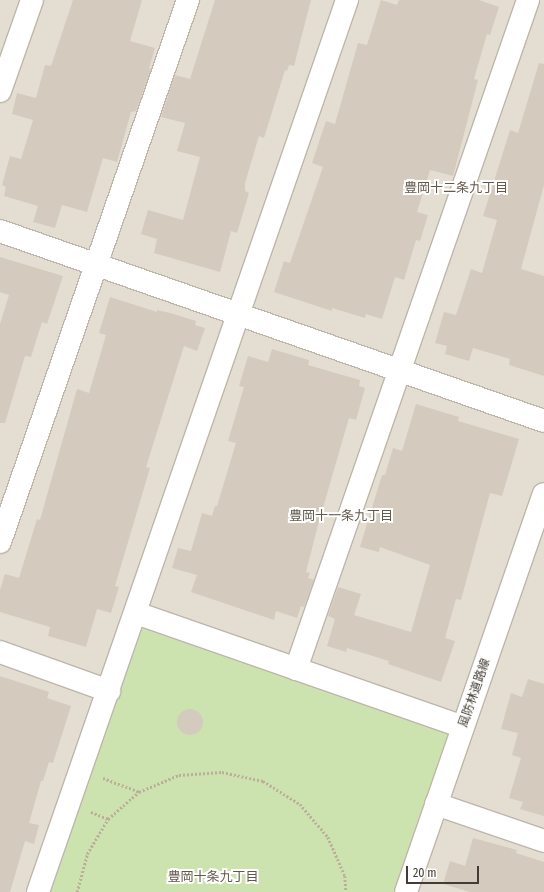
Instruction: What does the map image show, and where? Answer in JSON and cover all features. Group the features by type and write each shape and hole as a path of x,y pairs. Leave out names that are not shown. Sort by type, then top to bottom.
{"street":[{"path":"0,91 32,0"},
{"path":"0,542 94,265 188,0"},
{"path":"38,892 136,613 237,315 347,0"},
{"path":"296,669 528,0"},
{"path":"540,0 544,1"},
{"path":"0,231 399,372 544,421"},
{"name":"風防林道路線","path":"406,892 544,494"},
{"path":"136,613 463,727"},
{"path":"0,652 108,691"},
{"path":"436,804 544,841"}],"path":[{"path":"81,770 139,792"},
{"path":"77,892 87,854 108,819 139,792 179,775 222,772 264,781 300,804 328,837 344,876 346,892"}],"shaded area":[{"path":"0,0 544,0 544,892 0,892"}],"green space":[{"path":"136,613 463,727 406,892 38,892"}],"building":[{"path":"73,0 142,0 130,41 155,48 149,68 151,69 136,111 131,112 117,162 103,158 87,212 62,205 55,228 33,222 38,206 4,196 6,187 2,185 10,156 21,159 33,120 12,114 17,93 36,98 45,65 51,66"},
{"path":"215,0 311,0 294,66 289,65 287,71 285,70 264,138 259,136 245,183 245,191 249,193 237,233 231,231 220,272 154,253 157,239 141,234 148,210 183,220 200,157 177,151 185,123 161,117 175,75 190,79"},
{"path":"381,0 397,5 399,0 479,0 499,7 490,35 487,34 474,79 478,80 453,176 430,170 417,212 428,215 420,241 416,240 404,280 395,277 382,319 366,314 365,318 332,308 332,311 274,292 284,261 290,263 323,167 312,163 326,121 335,124 358,43 367,45"},
{"path":"539,63 544,64 544,185 521,269 544,276 544,376 509,365 510,359 473,348 469,361 445,354 447,346 435,343 444,312 456,315 471,269 482,273 497,220 483,216 510,130 518,133"},
{"path":"0,257 63,276 47,324 42,322 31,357 25,356 5,423 0,423 0,324 9,295 0,292"},
{"path":"110,297 157,312 157,310 196,321 195,325 205,328 197,351 184,346 146,467 150,468 115,586 119,587 111,613 97,609 86,647 48,636 50,627 0,612 0,590 5,574 19,578 37,519 40,520 77,389 89,393 106,335 99,333"},
{"path":"272,349 309,360 308,365 360,380 359,386 365,388 356,420 349,418 318,525 306,572 310,573 308,578 314,580 304,607 301,606 297,618 276,611 274,620 191,592 197,575 172,568 178,548 191,551 202,513 212,516 215,506 217,506 236,443 228,441 244,387 239,386 248,356 268,362"},
{"path":"416,404 459,417 458,421 519,439 502,496 490,493 461,600 456,599 445,638 455,641 441,682 388,664 389,661 347,648 346,652 327,646 335,619 328,616 338,587 361,594 354,615 411,632 430,565 380,547 379,552 360,547 382,475 385,475 393,448 402,451"},
{"path":"0,676 49,692 47,698 71,706 53,763 49,762 43,781 41,781 29,823 39,825 34,844 25,841 10,892 0,892"},
{"path":"528,679 544,684 544,816 520,809 523,802 509,798 521,758 512,755 518,733 501,729 511,693 522,697"},
{"path":"190,709 199,713 203,722 199,731 190,735 181,731 177,722 181,713"},
{"path":"473,838 517,850 516,853 544,862 544,892 470,892 443,884 450,861 465,866"}],"district":[{"name":"豊岡十二条九丁目","path":"456,188"},
{"name":"豊岡十一条九丁目","path":"341,516"},
{"name":"豊岡十条九丁目","path":"213,877"}]}
